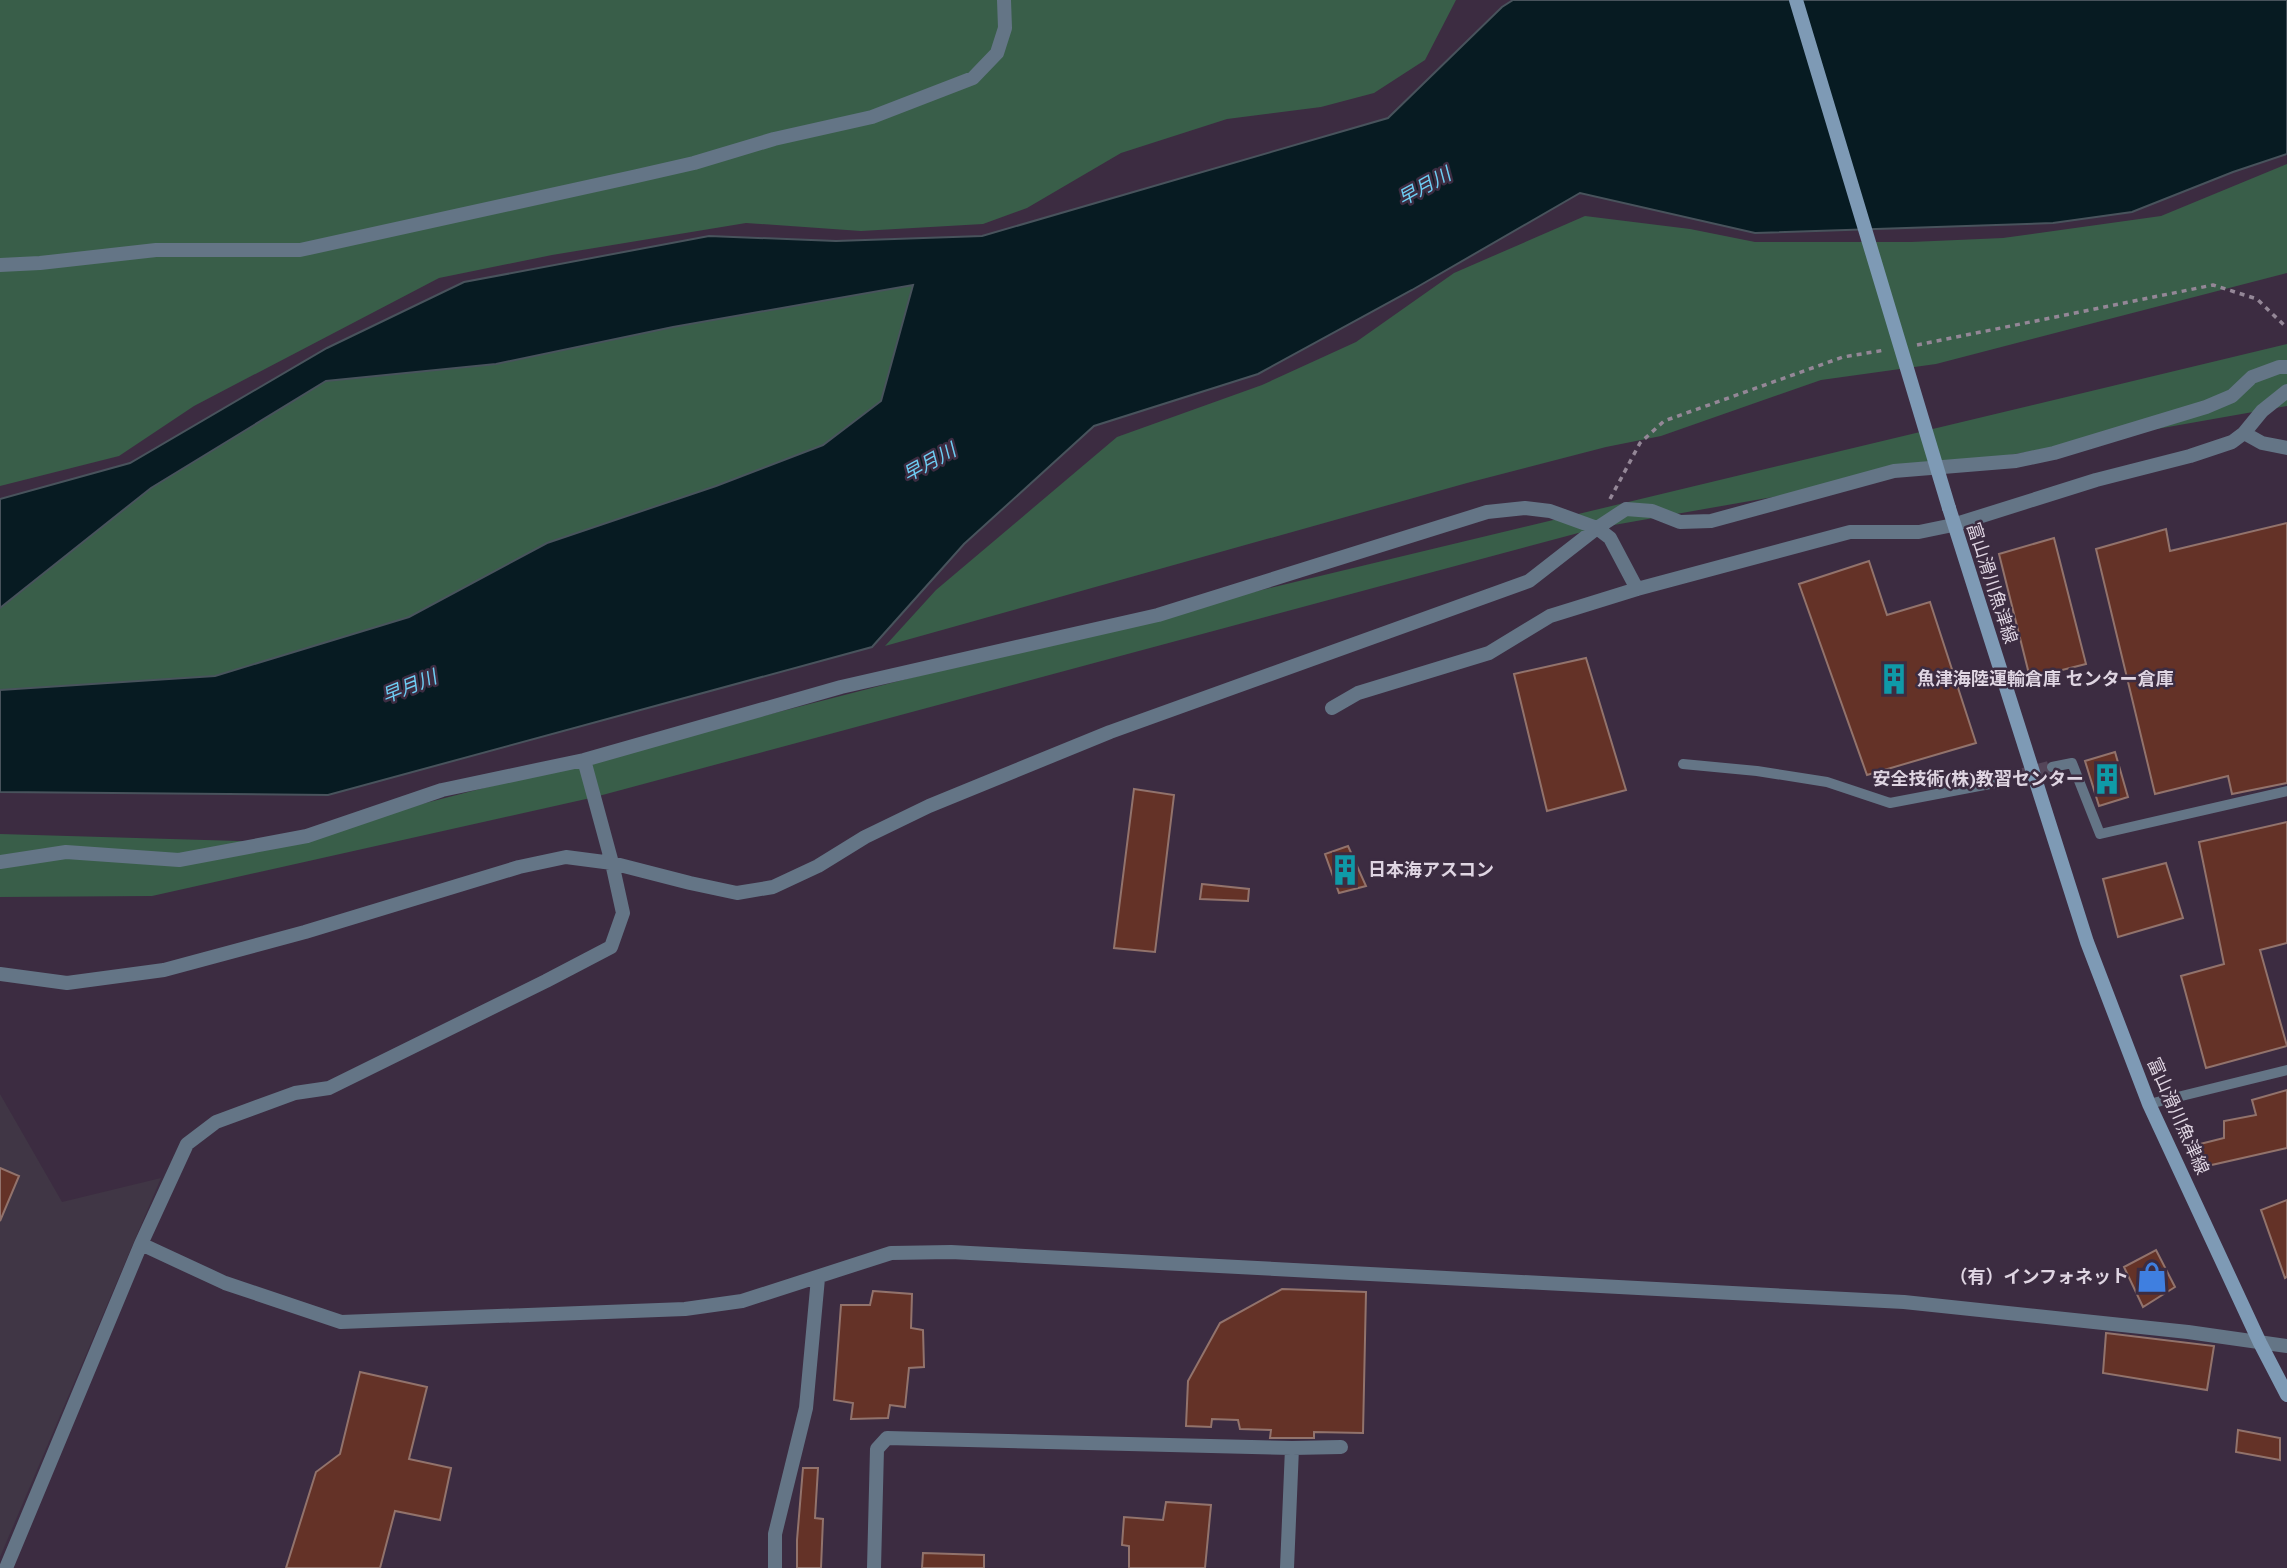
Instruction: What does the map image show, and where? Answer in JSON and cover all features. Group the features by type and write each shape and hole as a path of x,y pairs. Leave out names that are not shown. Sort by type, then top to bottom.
{"main road":[{"name":"富山滑川魚津線","path":"1796,0 1953,524 2087,942 2149,1104 2260,1343 2287,1395"}],"street":[{"path":"0,265 156,250 300,250 648,174 774,139 872,117 973,78 997,53 1005,28 1004,0"},
{"path":"0,974 67,983 164,970 305,932 519,867 566,857 612,863 737,893 773,887 818,866 865,837 929,807 1110,732 1529,581 1597,527 1626,509 1652,511 1680,522 1711,521 1894,471 2016,461 2054,453 2206,407 2232,396 2252,377 2278,367 2287,367"},
{"path":"1332,708 1359,693 1489,653 1550,616 1637,589 1850,532 1919,532 1953,524 2096,480 2190,456 2232,442 2244,433 2262,411 2287,391"},
{"path":"2244,433 2262,443 2287,448"},
{"path":"0,862 66,852 179,860 307,836 442,790 584,760 841,687 1158,615 1487,512 1525,508 1550,511 1597,527 1610,538 1637,589"},
{"path":"6,1568 141,1244 187,1144 216,1122 295,1093 329,1087 611,947 623,913 584,760"},
{"path":"141,1244 225,1283 341,1322 685,1309 742,1301 891,1253 951,1252 1904,1302 2287,1346"},
{"path":"775,1568 775,1534 806,1408 818,1278"},
{"path":"874,1568 877,1449 887,1438 1341,1447"},
{"path":"1287,1568 1292,1448"}],"lane":[{"path":"2052,767 2072,763 2100,834 2287,790"},
{"path":"1683,764 1758,771 1827,782 1890,803 1995,783"},
{"path":"2149,1104 2287,1070"}],"shaded area":[{"path":"0,1094 62,1202 161,1178 0,1557"}],"green space":[{"path":"0,0 1456,0 1425,60 1374,93 1321,107 1227,119 1121,153 1027,208 983,224 861,231 746,223 552,255 439,278 194,406 119,456 0,486"},
{"path":"2287,164 2287,273 1936,364 1821,380 1661,436 1606,447 1467,483 885,646 936,590 1117,437 1262,385 1356,342 1454,273 1585,216 1690,229 1755,242 1911,242 2003,238 2161,216"},
{"path":"914,284 881,401 823,445 716,486 547,543 409,617 215,676 0,690 0,608 151,488 326,381 496,364 673,327"},
{"path":"2287,344 2287,406 1597,528 595,797 152,896 0,897 0,834 274,842 1128,622"}],"water":[{"name":"早月川","path":"1513,0 2287,0 2287,154 2132,212 2053,223 1755,233 1580,193 1412,290 1258,374 1094,426 964,544 872,647 328,795 0,792 0,690 215,676 409,617 547,543 716,486 823,445 881,401 913,285 673,327 496,364 326,381 151,488 0,608 0,499 130,463 327,348 464,282 709,236 836,241 982,236 1388,118 1502,7"}],"building":[{"path":"2287,523 2287,783 2232,794 2228,776 2155,794 2096,549 2166,529 2170,551"},
{"path":"2054,538 2086,664 2030,678 1999,554"},
{"name":"魚津海陸運輸倉庫 センター倉庫","path":"1869,561 1887,615 1930,602 1976,743 1867,775 1799,584"},
{"path":"1586,658 1626,790 1547,811 1514,674"},
{"name":"安全技術(株)教習センター","path":"2115,752 2128,797 2099,806 2085,761"},
{"path":"1134,789 1174,795 1155,952 1114,948"},
{"path":"2287,822 2287,943 2260,950 2287,1046 2206,1068 2181,976 2224,964 2199,842"},
{"name":"日本海アスコン","path":"1348,846 1366,886 1339,893 1325,854"},
{"path":"2166,863 2183,918 2118,937 2103,879"},
{"path":"1202,884 1249,889 1248,901 1200,899"},
{"path":"2287,1090 2287,1148 2207,1166 2200,1144 2224,1138 2224,1121 2256,1115 2252,1100"},
{"path":"0,1168 19,1176 0,1221"},
{"path":"2287,1200 2287,1277 2285,1278 2261,1210"},
{"path":"2156,1250 2175,1287 2143,1307 2124,1267"},
{"path":"1282,1289 1366,1292 1363,1433 1314,1432 1314,1438 1270,1438 1271,1430 1240,1429 1238,1420 1212,1419 1211,1427 1186,1426 1188,1381 1220,1323"},
{"path":"873,1291 912,1294 911,1328 923,1330 924,1367 909,1368 905,1407 890,1405 888,1418 851,1419 853,1403 834,1400 841,1305 870,1305"},
{"path":"2106,1333 2214,1346 2207,1390 2103,1373"},
{"path":"360,1372 427,1387 409,1459 451,1468 440,1520 395,1511 380,1568 286,1568 316,1472 340,1454"},
{"path":"2238,1430 2280,1438 2280,1460 2236,1452"},
{"path":"803,1468 818,1468 815,1518 823,1519 821,1568 797,1568"},
{"path":"1166,1502 1211,1505 1205,1568 1129,1568 1129,1546 1122,1545 1124,1517 1163,1520"},
{"path":"923,1553 984,1555 984,1568 922,1568"}],"tunnel":[{"path":"1995,783 2052,767"}],"place":[{"name":"魚津海陸運輸倉庫 センター倉庫","path":"1894,679"},
{"name":"安全技術(株)教習センター","path":"2107,779"},
{"name":"日本海アスコン","path":"1345,870"},
{"name":"（有）インフォネット","path":"2152,1277"}]}
